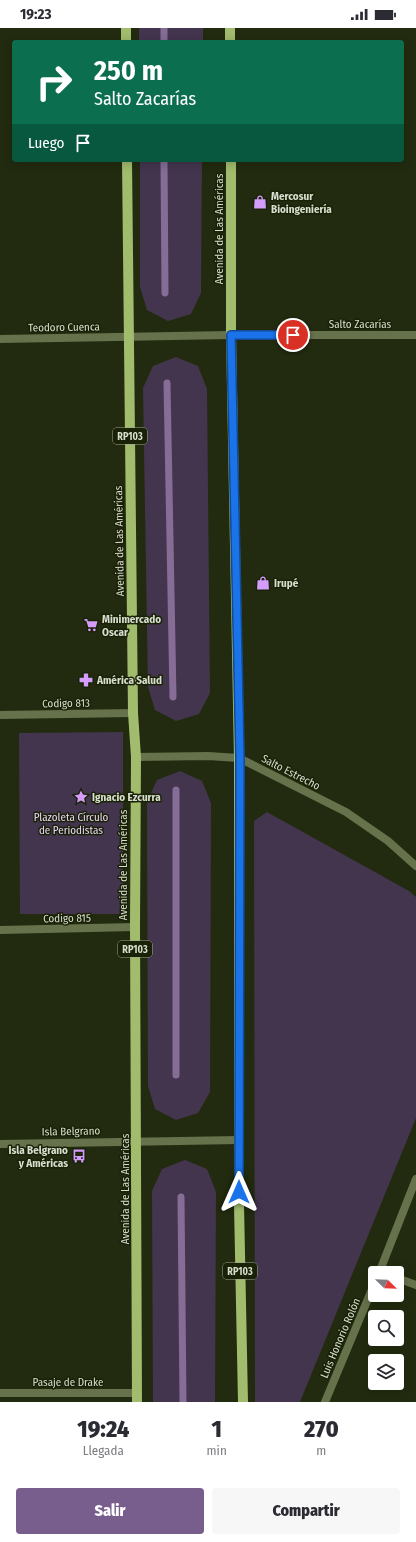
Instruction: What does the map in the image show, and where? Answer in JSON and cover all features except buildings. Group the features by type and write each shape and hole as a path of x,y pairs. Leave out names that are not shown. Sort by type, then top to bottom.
{"main road":[{"path":"126,28 126,40"},
{"path":"230,28 230,40"},
{"name":"Avenida de Las Américas","path":"127,162 133,713 136,757 135,927 137,1398"},
{"name":"Avenida de Las Américas","path":"231,162 231,335 240,758 239,1205 243,1402"}],"street":[{"name":"Salto Zacarías","path":"129,337 231,335 416,335"},
{"name":"Teodoro Cuenca","path":"0,339 129,337"},
{"name":"Codigo 813","path":"0,715 133,713"},
{"name":"Salto Estrecho","path":"136,757 208,756 240,758 346,812 388,841 416,866"},
{"name":"Codigo 815","path":"0,930 135,927"},
{"name":"Isla Belgrano","path":"0,1144 239,1140"},
{"path":"383,1266 416,1179"},
{"path":"404,1281 416,1285"},
{"name":"Luis Honorio Rolón","path":"325,1402 368,1299"},
{"name":"Pasaje de Drake","path":"0,1393 137,1398"}],"green space":[{"path":"139,28 203,28 203,40 139,40"},
{"path":"140,162 202,162 201,293 191,314 168,321 147,310 140,287"},
{"path":"176,357 198,366 207,389 210,693 199,714 176,721 155,710 148,687 143,388 153,366"},
{"name":"Plazoleta Círculo de Periodistas","path":"123,732 123,914 20,914 19,733"},
{"path":"180,771 202,781 211,803 210,1092 198,1113 176,1120 155,1109 148,1086 147,802 157,780"},
{"path":"267,812 409,891 416,897 416,1118 300,1402 255,1402 254,821"},
{"path":"185,1160 207,1169 216,1192 215,1402 153,1402 152,1191 162,1169"}],"waterway":[{"path":"164,28 164,40"},
{"path":"164,162 165,293"},
{"path":"167,383 173,697"},
{"path":"176,790 176,1075"},
{"path":"181,1197 183,1402"}],"place":[{"name":"Mercosur Bioingeniería","path":"260,202"},
{"name":"Irupé","path":"263,583"},
{"name":"Minimercado Oscar","path":"91,625"},
{"name":"América Salud","path":"86,680"},
{"name":"Ignacio Ezcurra","path":"81,797"},
{"name":"Isla Belgrano y Américas","path":"79,1156"}],"route":[{"path":"239,1192 240,758 231,335 293,335"}]}
